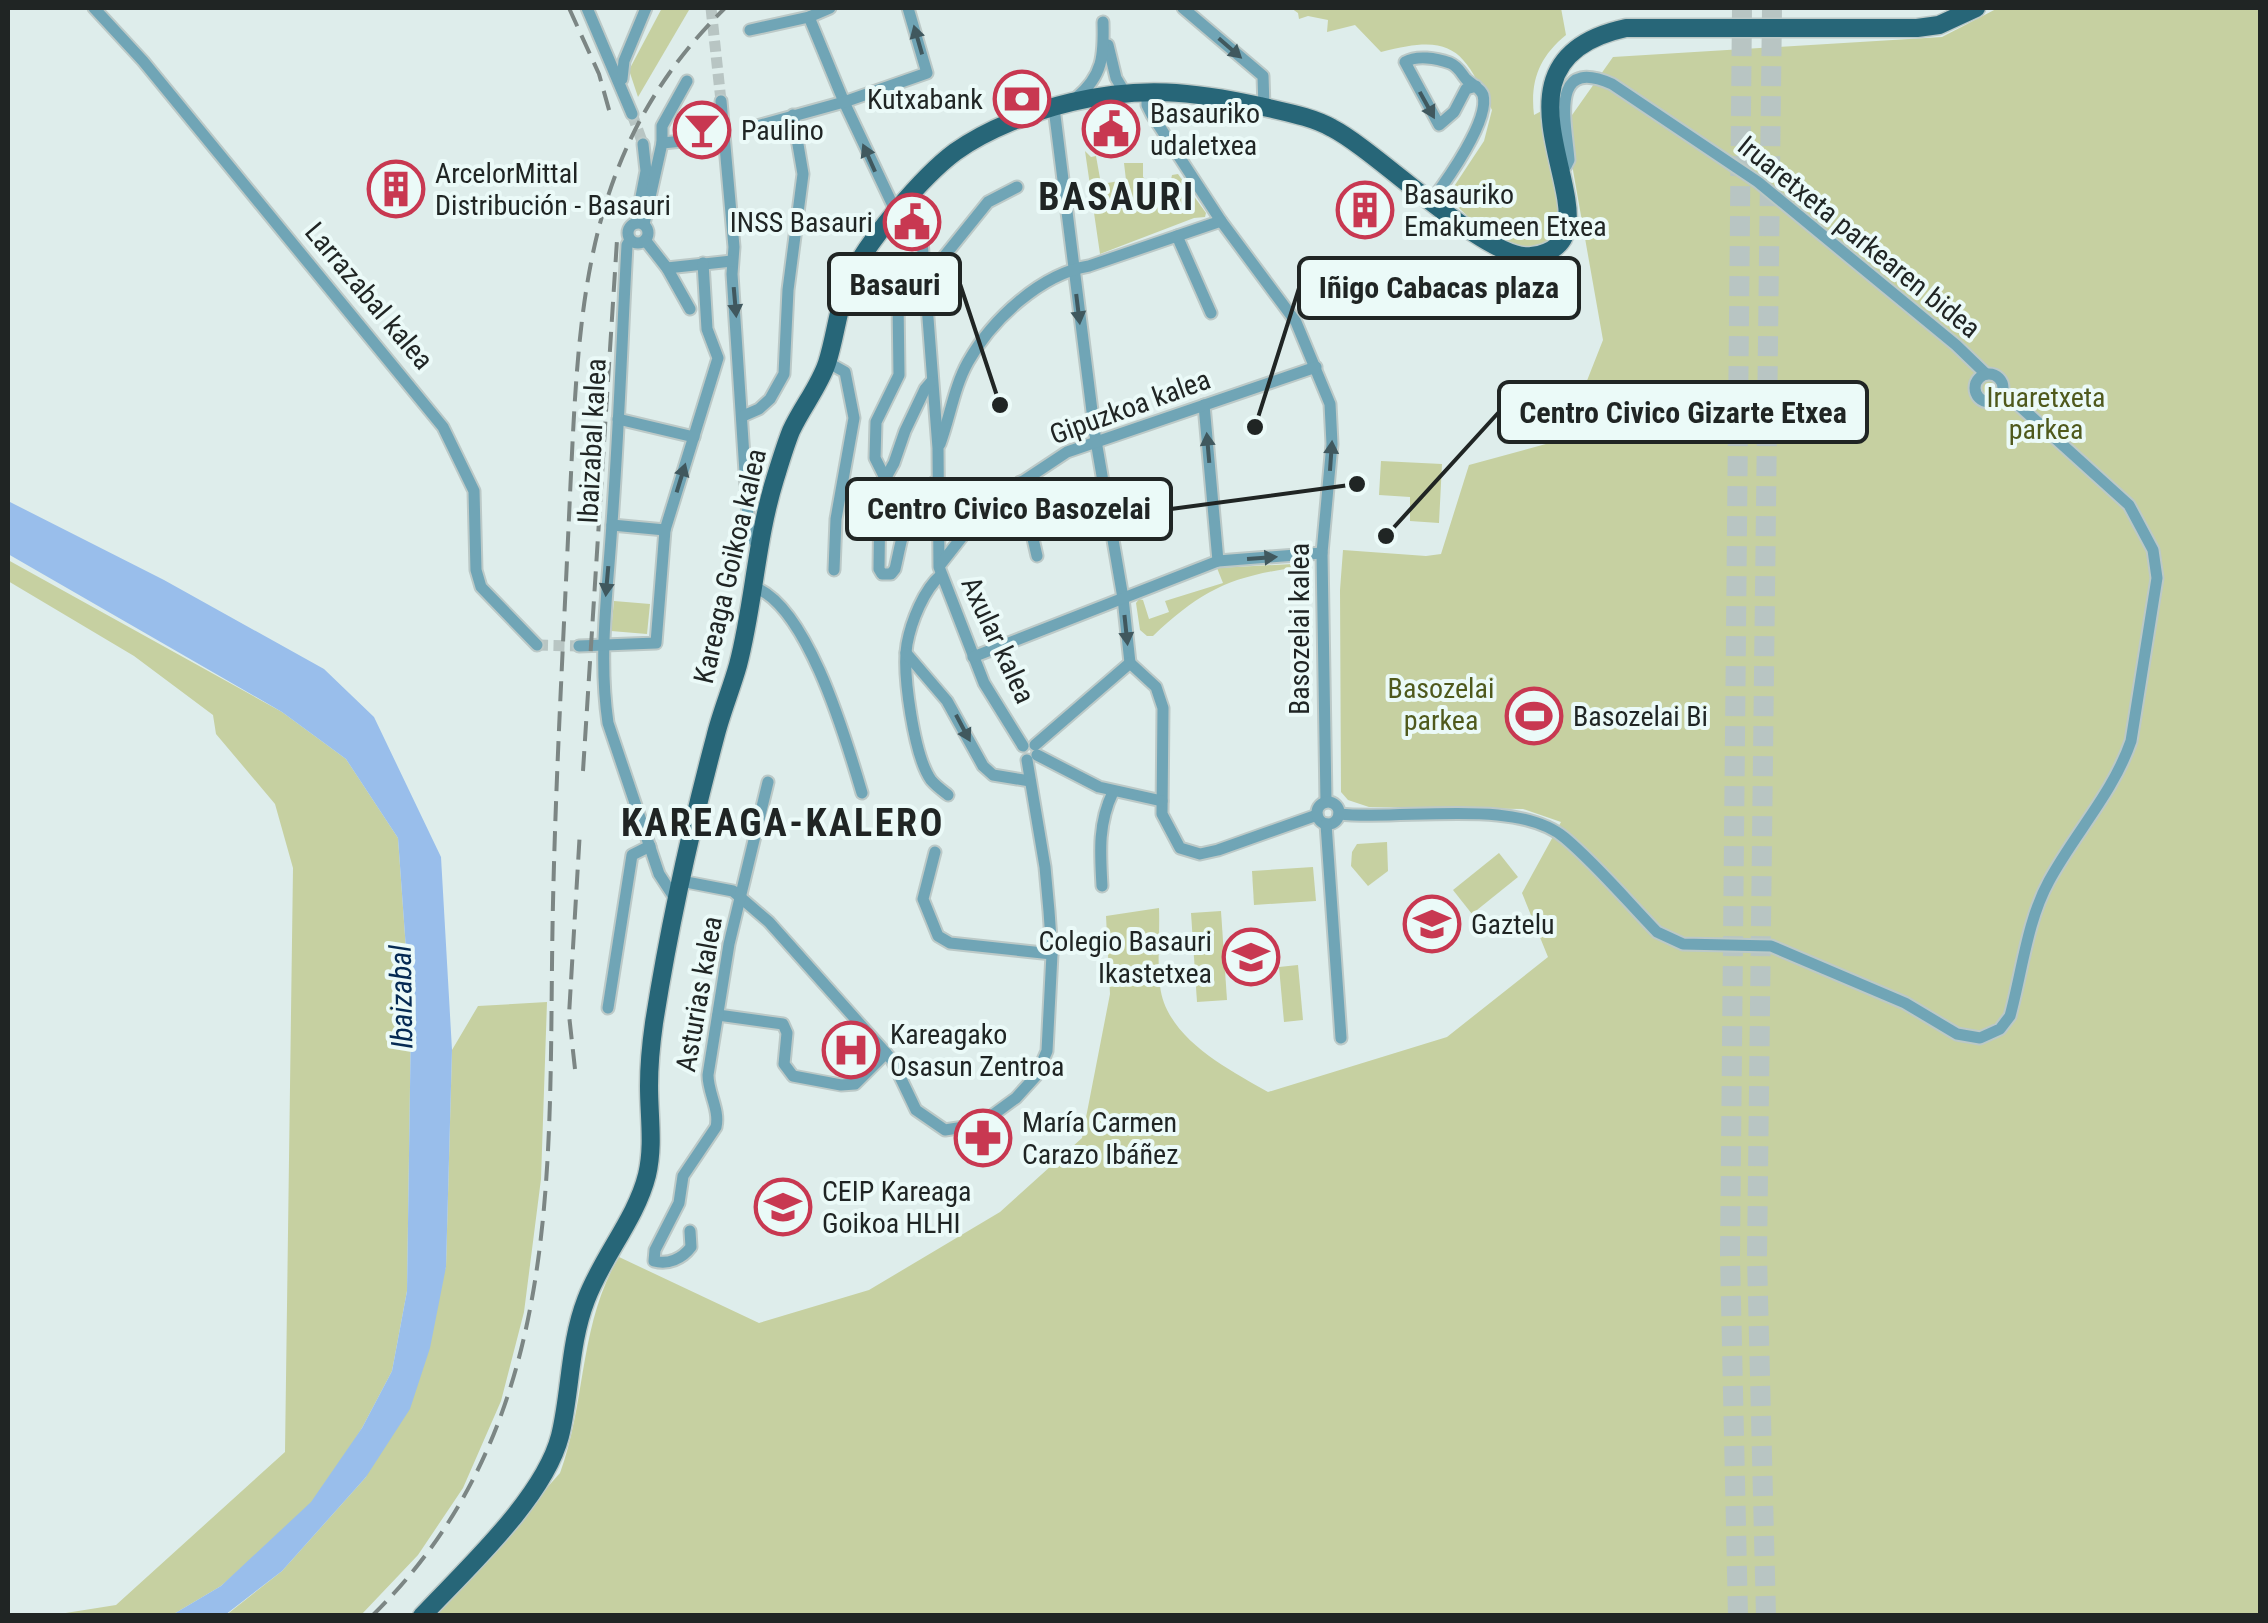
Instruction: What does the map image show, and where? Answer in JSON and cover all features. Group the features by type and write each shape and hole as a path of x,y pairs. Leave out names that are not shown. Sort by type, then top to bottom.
{"main road":[{"path":"1560,166 1549,108 1555,72 1574,50 1604,33 1640,28 1917,28 1939,24 1976,8"},
{"name":"Kareaga Goikoa kalea","path":"422,1616 520,1509 553,1458 579,1318 596,1273 646,1178 652,1134 649,1086 653,1033 679,890 716,732 739,661 758,546 786,446 827,362 849,281 869,245 955,152 994,131 1098,90 1182,91 1265,102 1310,118 1348,136 1501,250 1531,257 1544,253 1563,235 1568,209 1560,166"}],"street":[{"name":"Larrazabal kalea","path":"94,8 143,61 443,427 474,491 480,587 537,645"},
{"path":"588,8 632,114"},
{"path":"623,88 622,75 646,8"},
{"path":"750,30 830,8"},
{"path":"757,126 928,73 908,8"},
{"path":"1100,8 1116,78 1124,93"},
{"path":"1182,8 1262,76 1265,102"},
{"path":"809,16 896,212"},
{"path":"1098,90 1103,22"},
{"path":"604,44 629,51"},
{"path":"1432,200 1467,149 1484,99 1476,86 1453,64 1426,58 1409,58 1405,62 1440,126 1454,112 1466,89 1476,86"},
{"name":"Iruaretxeta parkearen bidea","path":"1560,166 1566,166 1569,160 1564,98 1570,86 1591,75 1612,84 1758,182 1956,344 1986,374"},
{"path":"643,144 646,171 640,223 648,232 639,243 630,240 628,231 640,223 662,143 662,126 687,82"},
{"name":"Basozelai kalea","path":"1147,91 1152,115 1222,221 1296,322 1330,404 1332,444 1322,553 1326,802"},
{"path":"721,100 734,247 749,532 758,546"},
{"path":"1060,106 1073,268 1130,663 1160,695 1164,720 1162,814 1180,848 1200,854 1321,819 1333,823 1340,814"},
{"path":"743,416 759,409 770,398 784,374 788,290 802,174 793,115"},
{"path":"662,143 694,140"},
{"path":"925,267 938,264 988,202 1018,187"},
{"name":"Axular kalea","path":"915,193 925,267 938,448 940,571 984,683 1031,751"},
{"path":"938,448 960,380 979,346 1009,311 1073,268 1222,221"},
{"path":"1177,236 1211,314"},
{"name":"Ibaizabal kalea","path":"630,240 602,645 608,723 659,874 679,890"},
{"path":"645,240 667,268 690,309"},
{"path":"667,268 732,261"},
{"path":"579,646 656,643 665,530 718,358 707,328 703,263"},
{"path":"884,476 875,458 876,422 900,375 898,300"},
{"path":"827,362 845,372 854,418 836,519 834,570"},
{"name":"Gipuzkoa kalea","path":"906,653 911,628 931,585 987,505 1067,452 1316,367"},
{"path":"1340,814 1522,816 1565,837 1657,932 1673,940 1683,944 1771,946 1906,1003 1957,1034 1980,1038 2000,1029 2010,1016 2036,911 2048,882 2123,766 2133,730 2157,578 2153,550 2129,506 2003,391 1999,378 1986,374 1976,383 1978,396 1990,402 2003,391"},
{"path":"931,382 904,431 894,463 880,488 879,569 886,575 896,569 906,521 916,500 938,480"},
{"path":"1204,405 1218,561"},
{"path":"618,420 694,437"},
{"path":"1020,482 1036,556"},
{"path":"612,525 665,530"},
{"path":"973,657 1218,561 1322,553"},
{"path":"751,586 774,599 816,661 843,727 862,793"},
{"path":"906,653 947,700 983,766 993,775 1030,781"},
{"path":"906,653 919,747 928,776 948,796"},
{"path":"679,890 733,891 768,922 886,1053 916,1110 932,1122 946,1130 964,1128 990,1117 1016,1098 1036,1076 1046,1051 1052,954 1045,867 1030,781 1031,751 1130,663"},
{"path":"1031,751 1113,792 1162,801"},
{"name":"Asturias kalea","path":"690,1231 690,1248 684,1256 654,1261 655,1250 678,1203 683,1176 716,1127 718,1118 708,1092 708,1075 729,944 768,782"},
{"path":"1102,886 1100,843 1104,812 1113,792"},
{"path":"1340,814 1336,804 1326,802 1318,808 1341,1038"},
{"path":"608,1008 632,856 650,846"},
{"path":"936,852 923,899 938,936 950,943 1052,954"},
{"path":"718,1015 782,1024 788,1033 784,1064 793,1076 855,1084 886,1053"}],"green space":[{"path":"662,8 689,10 638,97 629,70"},
{"path":"1291,8 1561,8 1566,35 1543,61 1534,91 1534,115 1549,107 1567,204 1551,245 1521,249 1507,245 1482,229 1447,197 1484,141 1492,110 1463,60 1453,51 1425,44 1381,52 1355,25 1327,32 1328,20 1308,16 1299,19"},
{"path":"1998,8 2260,8 2260,1615 433,1616 560,1473 597,1309 619,1257 759,1323 869,1290 1000,1212 1082,1138 1110,994 1106,916 1159,908 1160,986 1174,1021 1201,1050 1268,1092 1447,1037 1548,957 1522,893 1561,822 1523,809 1369,807 1348,800 1341,792 1343,550 1441,554 1469,465 1564,439 1603,340 1565,125 1613,57 1942,37"},
{"path":"1085,151 1096,156 1101,184 1126,180 1124,163 1143,163 1143,177 1155,188 1170,184 1172,175 1178,174 1205,217 1100,254"},
{"path":"1381,461 1442,464 1439,523 1410,521 1410,497 1379,495"},
{"path":"8,560 282,712 346,759 398,838 411,1019 407,1291 392,1371 314,1505 221,1586 172,1615 53,1615 116,1605 285,1452 293,868 275,804 216,734 213,715 134,656 8,581"},
{"path":"1293,564 1293,568 1250,576 1216,589 1153,636 1140,630 1136,603 1139,599 1143,600 1149,619 1169,612 1165,601 1223,583 1217,568"},
{"path":"614,601 650,604 647,634 611,631"},
{"path":"1387,842 1388,871 1368,886 1351,866 1352,852 1357,844"},
{"path":"1499,853 1518,877 1472,914 1453,890"},
{"path":"1313,867 1316,901 1254,905 1252,871"},
{"path":"1221,911 1227,1000 1197,1002 1191,913"},
{"path":"1298,965 1303,1020 1284,1022 1279,967"},
{"path":"547,1002 541,1179 524,1312 501,1401 463,1488 418,1555 361,1615 225,1616 282,1571 366,1477 446,1267 452,1050 478,1006"}],"water":[{"path":"8,501 164,580 324,669 374,717 441,857 452,1050 446,1267 430,1348 410,1409 366,1477 282,1571 225,1615 172,1615 221,1586 311,1502 362,1428 392,1371 407,1291 411,1019 398,838 346,759 282,712 8,554"}],"tunnel":[{"path":"711,8 721,101"},
{"path":"1738,1616 1730,1256 1742,8"},
{"path":"1766,1616 1757,1257 1772,8"},
{"path":"632,114 643,144"},
{"path":"537,645 579,646"}],"railway":[{"path":"569,8 599,74 611,117"},
{"path":"372,1616 437,1540 483,1458 515,1372 535,1282 546,1189 560,699 573,426 585,296 597,234 615,175 642,117 678,62 725,8"},
{"path":"583,771 617,240"},
{"path":"575,1069 569,1015 580,830"}],"place":[{"name":"Kutxabank","path":"1022,99"},
{"name":"Basauriko udaletxea","path":"1111,129"},
{"name":"Paulino","path":"702,130"},
{"name":"ArcelorMittal Distribución - Basauri","path":"396,189"},
{"name":"Basauriko Emakumeen Etxea","path":"1365,210"},
{"name":"INSS Basauri","path":"912,222"},
{"name":"Basauri","path":"1000,405"},
{"name":"Iñigo Cabacas plaza","path":"1255,427"},
{"name":"Centro Civico Basozelai","path":"1357,484"},
{"name":"Centro Civico Gizarte Etxea","path":"1386,536"},
{"name":"Basozelai Bi","path":"1534,716"},
{"name":"Gaztelu","path":"1432,924"},
{"name":"Colegio Basauri Ikastetxea","path":"1251,957"},
{"name":"Kareagako Osasun Zentroa","path":"851,1050"},
{"name":"María Carmen Carazo Ibáñez","path":"983,1138"},
{"name":"CEIP Kareaga Goikoa HLHI","path":"783,1207"}],"district":[{"name":"BASAURI","path":"1117,197"},
{"name":"KAREAGA-KALERO","path":"783,823"}],"park label":[{"name":"Iruaretxeta parkea","path":"2046,413"},
{"name":"Basozelai parkea","path":"1441,704"}],"water label":[{"name":"Ibaizabal","path":"401,997"}]}
